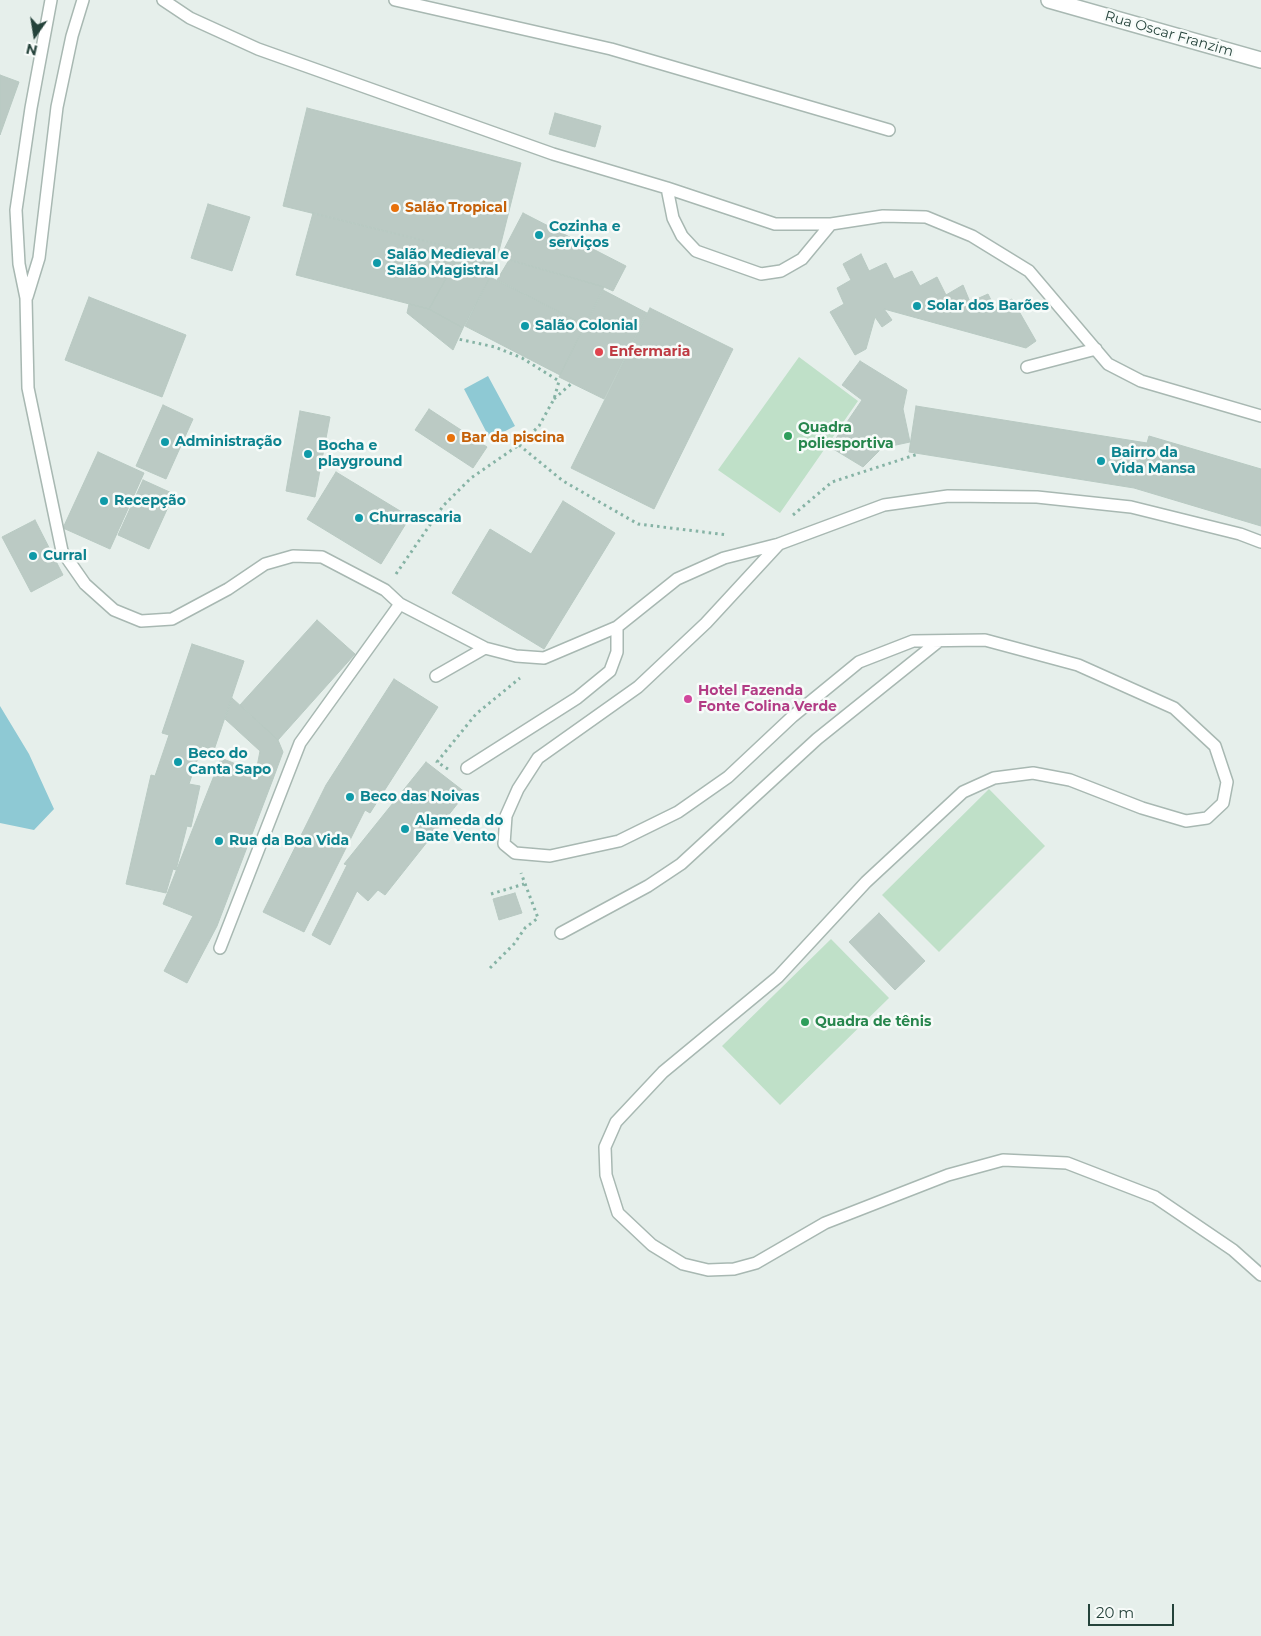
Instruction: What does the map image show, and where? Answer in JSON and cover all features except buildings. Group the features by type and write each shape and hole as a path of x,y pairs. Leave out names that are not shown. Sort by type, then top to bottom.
{"street":[{"name":"Rua Oscar Franzim","path":"1049,0 1261,60"}],"lane":[{"path":"51,0 31,108 16,210 19,264 26,298 28,388 62,551 85,584 114,610 141,621 172,619 228,589 265,564 294,556 322,557 385,590 400,604 485,648 516,656 544,658 617,627 677,579 724,558 779,544 884,505 948,496 1037,497 1130,508 1240,534 1261,542"},
{"path":"26,298 39,258 57,107 72,36 83,0"},
{"path":"163,0 190,18 258,49 553,154 667,188 775,224 831,224 882,216 926,217 972,236 1028,271 1108,364 1142,381 1261,416"},
{"path":"395,0 611,49 889,130"},
{"path":"667,188 673,218 682,236 696,251 761,274 781,271 802,259 831,224"},
{"path":"1027,367 1096,349"},
{"path":"779,544 706,623 638,687 538,758 518,789 506,816 504,844 515,853 550,856 619,842 678,812 728,777 793,716 859,662 913,641 985,640 1078,666 1174,708 1215,746 1227,782 1223,804 1207,818 1186,821 1142,808 1070,780 1033,773 994,778 963,792 866,882 778,977 663,1072 616,1122 605,1147 606,1175 618,1213 652,1245 682,1264 708,1270 734,1269 756,1263 825,1223 948,1174 1003,1160 1068,1163 1154,1197 1233,1250 1261,1276"},
{"path":"220,948 300,743 400,604"},
{"path":"467,768 577,698 610,671 617,652 617,627"},
{"path":"561,933 648,886 681,864 817,739 938,641"},
{"path":"436,676 485,648"}],"path":[{"path":"385,590 443,506 470,478 519,445 539,426 554,399 560,380 522,358 495,346 458,339"},
{"path":"554,399 572,383"},
{"path":"519,445 563,481 638,524 730,535"},
{"path":"791,517 832,482 918,454"},
{"path":"476,714 544,658"},
{"path":"490,968 514,944 525,928 538,918 524,884 515,853"},
{"path":"490,894 524,884"}],"green space":[{"name":"Quadra poliesportiva","path":"799,357 858,401 780,513 718,470"},
{"path":"989,789 1045,846 939,952 882,895"},
{"name":"Quadra de tênis","path":"831,939 889,998 780,1105 722,1046"}],"water":[{"path":"488,376 515,426 490,439 464,389"},
{"path":"0,706 29,754 54,809 34,830 0,823"}],"place":[{"name":"Salão Tropical","path":"395,208"},
{"name":"Cozinha e serviços","path":"539,235"},
{"name":"Salão Medieval e Salão Magistral","path":"377,263"},
{"name":"Solar dos Barões","path":"917,306"},
{"name":"Salão Colonial","path":"525,326"},
{"name":"Enfermaria","path":"599,352"},
{"name":"Quadra poliesportiva","path":"788,436"},
{"name":"Bar da piscina","path":"451,438"},
{"name":"Administração","path":"165,442"},
{"name":"Bocha e playground","path":"308,454"},
{"name":"Bairro da Vida Mansa","path":"1101,461"},
{"name":"Recepção","path":"104,501"},
{"name":"Churrascaria","path":"359,518"},
{"name":"Curral","path":"33,556"},
{"name":"Hotel Fazenda Fonte Colina Verde","path":"688,699"},
{"name":"Beco do Canta Sapo","path":"178,762"},
{"name":"Beco das Noivas","path":"350,797"},
{"name":"Alameda do Bate Vento","path":"405,829"},
{"name":"Rua da Boa Vida","path":"219,841"},
{"name":"Quadra de tênis","path":"805,1022"}]}
